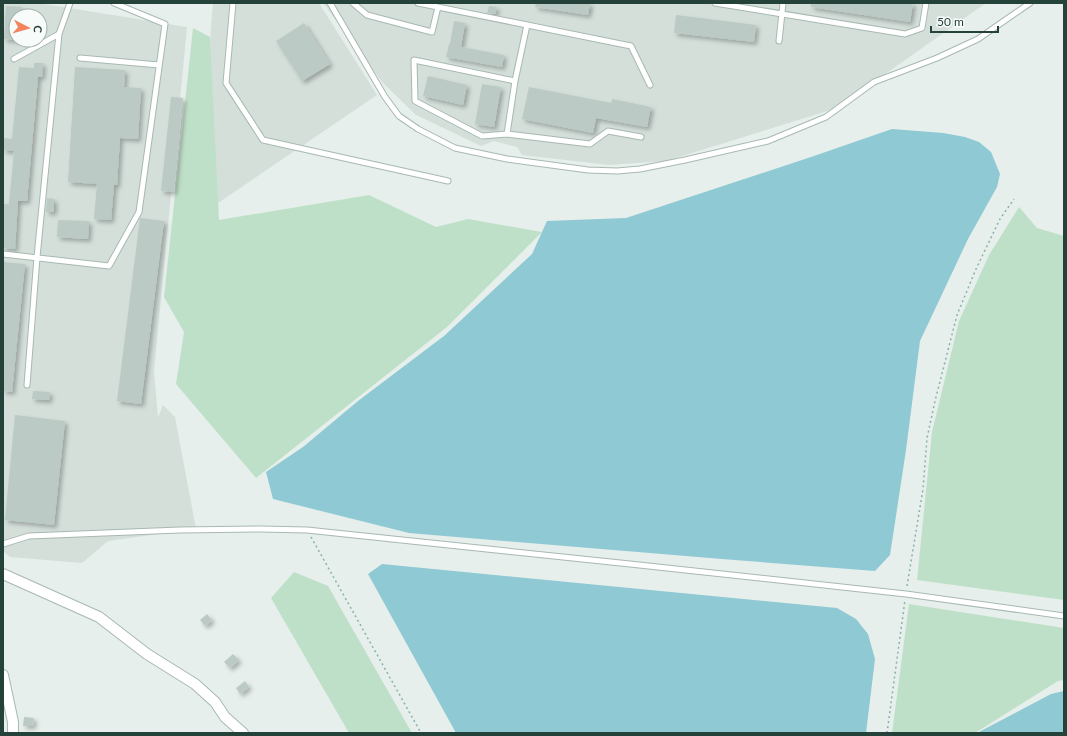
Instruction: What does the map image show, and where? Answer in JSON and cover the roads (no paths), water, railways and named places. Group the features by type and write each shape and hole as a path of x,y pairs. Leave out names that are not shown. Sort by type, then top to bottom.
{"street":[{"path":"3,574 99,617 146,654 195,684 215,702 225,718 243,733"},
{"path":"3,674 13,722 13,733"}],"lane":[{"path":"27,386 37,257 59,34 70,3"},
{"path":"3,254 108,266 139,212 165,24 114,3"},
{"path":"233,3 226,83 263,140 448,181"},
{"path":"330,3 385,97 398,116 418,130 456,148 507,158 588,170 617,171 640,169 768,141 826,117 874,82 937,58 978,39 1030,3"},
{"path":"353,3 367,15 432,32 438,7"},
{"path":"418,3 631,46 650,85"},
{"path":"715,3 905,34 922,28 926,3"},
{"path":"779,41 783,3"},
{"path":"507,134 515,81 527,25"},
{"path":"14,59 59,34"},
{"path":"80,58 159,65"},
{"path":"515,81 414,60 415,101 482,136 507,134 590,144 608,131 641,137"},
{"path":"3,544 29,536 188,530 307,530 906,594 1064,616"}],"water":[{"path":"892,129 943,133 965,137 979,142 991,152 1000,174 997,187 968,239 920,341 906,450 890,555 875,571 409,533 273,499 266,472 303,447 358,401 444,336 532,254 547,221 626,218"},
{"path":"382,564 837,608 856,619 868,634 875,659 866,733 456,733 368,574"},
{"path":"1064,691 1064,733 977,733 1051,694"}]}
